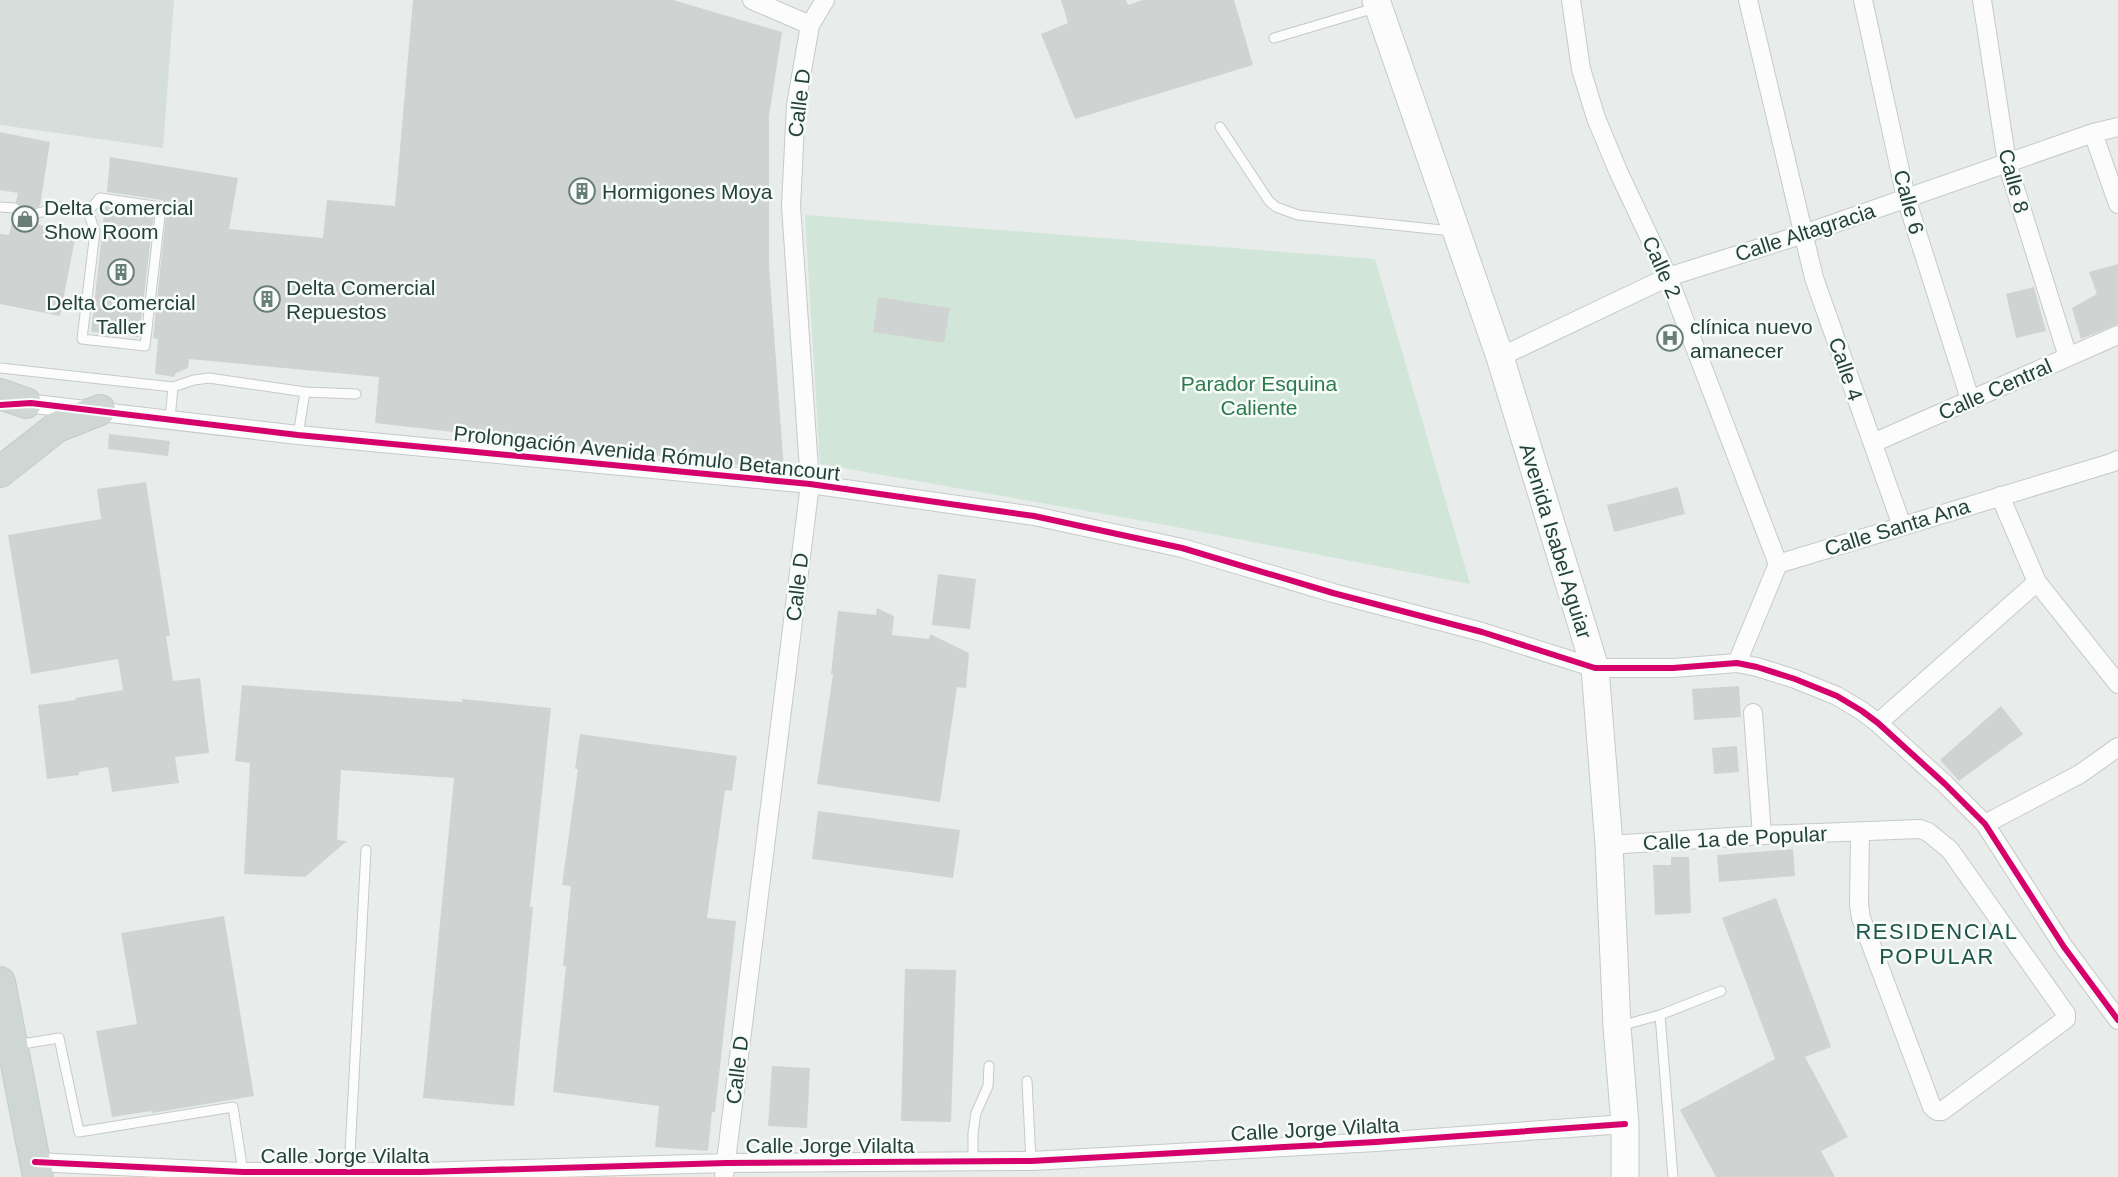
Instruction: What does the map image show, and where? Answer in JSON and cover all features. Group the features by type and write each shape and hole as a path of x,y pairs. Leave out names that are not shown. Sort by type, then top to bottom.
{"main road":[{"name":"Avenida Isabel Aguiar","path":"1377,4 1500,357 1595,668 1609,845 1617,1027 1625,1124 1621,1177"},
{"path":"0,472 57,427 100,410"},
{"path":"0,982 37,1170"}],"street":[{"path":"752,0 810,25"},
{"name":"Calle D","path":"725,1170 810,484 791,206 796,105 810,25 825,0"},
{"name":"Calle 2","path":"1570,0 1581,69 1596,118 1618,171 1668,277 1778,564"},
{"name":"Calle 4","path":"1748,0 1814,278 1902,526"},
{"name":"Calle 6","path":"1863,0 1906,198 1970,399"},
{"name":"Calle 8","path":"1982,0 2007,164 2068,357"},
{"name":"Calle Altagracia","path":"1500,357 1668,277 1804,234 2118,127"},
{"path":"2094,134 2118,204"},
{"name":"Calle Central","path":"1873,443 2118,335"},
{"name":"Prolongación Avenida Rómulo Betancourt","path":"9,401 298,435 810,484 1034,516 1182,548 1333,593 1482,632 1595,668 1673,668 1737,663 1757,667 1837,696 1878,723 1945,784 1985,824 2064,947 2116,1014"},
{"name":"Calle Santa Ana","path":"1778,564 2000,496 2116,466"},
{"path":"2000,496 2037,582 2118,684"},
{"path":"1737,663 1778,564"},
{"path":"1878,723 2037,582"},
{"path":"1753,713 1762,835"},
{"path":"1985,824 2079,774 2118,747"},
{"name":"Calle 1a de Popular","path":"1609,845 1762,835 1920,829 1928,832 1947,847 2066,1014 2066,1019 1942,1111 1936,1111 1932,1107 1861,918 1859,905 1860,832"},
{"name":"Calle Jorge Vilalta","path":"37,1170 421,1172 725,1170 973,1161 1032,1169 1625,1124"}],"lane":[{"path":"1274,38 1377,4"},
{"path":"1220,127 1269,201 1276,207 1298,215 1456,232"},
{"path":"100,198 161,207 145,346 82,339 95,232 88,211 100,198"},
{"path":"0,207 15,208"},
{"path":"38,213 60,207 88,211"},
{"path":"0,368 173,387 209,378 304,392 356,394"},
{"path":"170,419 173,387"},
{"path":"298,435 304,392"},
{"path":"349,1172 366,850"},
{"path":"1617,1027 1660,1015 1721,991"},
{"path":"1660,1015 1673,1177"},
{"path":"12,1045 59,1038 80,1132 233,1107 243,1172"},
{"path":"973,1161 973,1132 976,1113 988,1086 989,1066"},
{"path":"1027,1081 1032,1169"}],"shaded area":[{"path":"0,0 174,0 163,148 0,125"}],"green space":[{"name":"Parador Esquina Caliente","path":"805,215 1375,259 1470,584 1155,523 820,464"}],"building":[{"name":"Hormigones Moya","path":"413,0 673,0 782,32 769,116 769,265 784,470 375,423 379,377 189,359 188,368 176,373 174,377 155,374 158,339 153,338 167,205 162,200 107,192 110,157 238,178 229,229 323,238 327,200 395,206"},
{"path":"1061,0 1126,0 1128,5 1143,0 1234,0 1253,65 1075,119 1041,34 1068,23"},
{"name":"Delta Comercial Show Room","path":"0,132 50,142 40,206 33,209 31,214 37,220 37,224 76,234 60,316 0,304 0,234 9,235 14,215 18,214 22,208 16,202 18,193 0,190"},
{"name":"Delta Comercial Taller","path":"105,206 154,213 139,337 91,332"},
{"path":"2118,264 2118,324 2081,339 2072,308 2097,294 2089,272"},
{"path":"2034,287 2046,331 2016,338 2006,294"},
{"path":"878,297 950,308 944,343 873,332"},
{"path":"109,434 170,441 168,456 108,449"},
{"path":"146,482 170,636 166,636 173,681 200,678 209,753 175,757 179,783 112,792 108,767 79,772 79,775 47,779 38,705 123,690 118,659 31,674 8,535 101,519 97,489"},
{"path":"1678,487 1685,514 1614,532 1607,505"},
{"path":"938,574 976,579 970,629 932,625"},
{"path":"877,608 894,616 892,635 929,639 930,634 969,653 966,688 957,687 940,802 817,784 833,674 831,674 838,611 876,615"},
{"path":"242,685 462,702 462,699 551,708 530,907 533,907 514,1106 423,1098 454,778 341,770 337,840 347,841 305,877 244,874 250,763 235,761"},
{"path":"1739,686 1741,717 1694,720 1692,689"},
{"path":"2001,706 2023,734 1959,781 1940,760"},
{"path":"580,734 737,756 732,791 725,790 707,918 736,921 715,1112 712,1112 708,1151 655,1147 659,1106 553,1092 566,966 563,966 571,886 562,885 578,769 575,769"},
{"path":"1737,746 1739,772 1714,774 1712,748"},
{"path":"818,811 960,830 953,878 812,859"},
{"path":"1793,849 1795,876 1719,882 1717,855"},
{"path":"1671,857 1689,857 1691,913 1655,915 1653,865 1671,865"},
{"path":"1776,898 1831,1047 1805,1057 1848,1137 1821,1151 1835,1177 1716,1177 1680,1110 1775,1059 1722,918"},
{"path":"224,916 254,1096 152,1113 151,1111 112,1117 96,1031 137,1024 121,933"},
{"path":"905,969 956,970 951,1122 901,1121"},
{"path":"772,1066 810,1068 807,1128 768,1126"}],"cycle path":[{"path":"0,405 31,403 298,435 810,484 1034,516 1182,548 1333,593 1482,632 1595,668 1673,668 1737,663 1757,667 1837,696 1862,711 1945,784 1985,824 2064,947 2118,1020"},
{"path":"35,1162 243,1172 421,1172 726,1163 1031,1161 1376,1142 1625,1124"}],"place":[{"name":"Hormigones Moya","path":"582,191"},
{"name":"Delta Comercial Show Room","path":"25,219"},
{"name":"Delta Comercial Taller","path":"121,272"},
{"name":"Delta Comercial Repuestos","path":"267,299"},
{"name":"clínica nuevo amanecer","path":"1670,338"}],"district":[{"name":"RESIDENCIAL POPULAR","path":"1937,944"}]}
